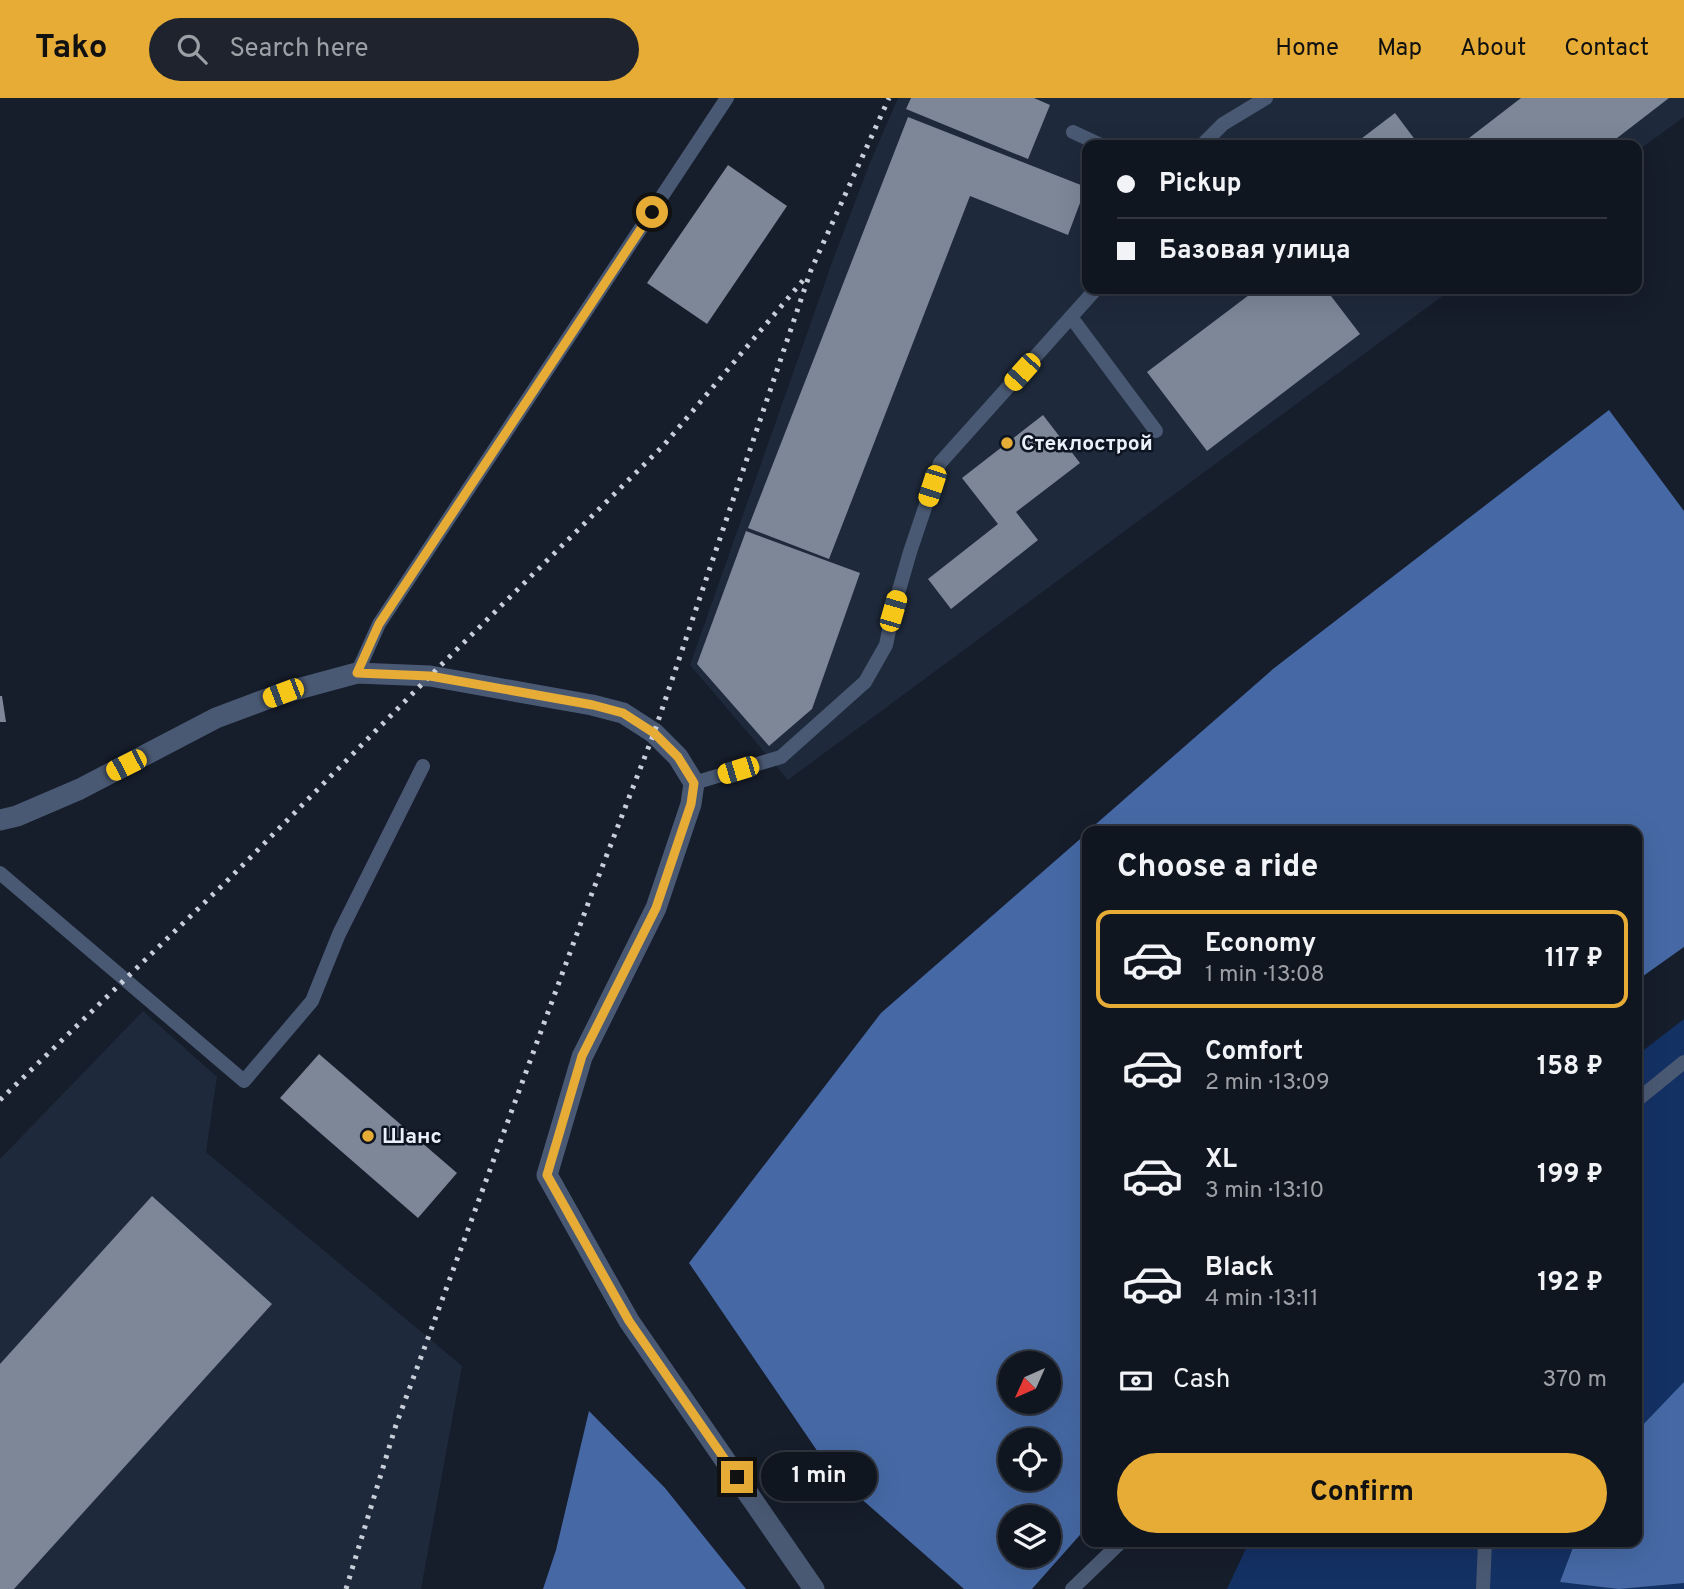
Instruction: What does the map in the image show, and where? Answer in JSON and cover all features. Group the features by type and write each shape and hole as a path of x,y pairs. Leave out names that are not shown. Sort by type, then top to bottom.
{"street":[{"path":"0,820 17,816 80,789 216,718 283,693 357,673 430,676 593,705 623,713 654,733 678,757 694,783 691,804 656,908 582,1056 547,1175 629,1321 814,1589"}],"lane":[{"path":"357,673 379,624 727,98"},
{"path":"1207,140 1223,124 1266,98"},
{"path":"1073,132 1090,140"},
{"path":"694,783 781,757 865,682 886,645 907,564 940,463 1092,294"},
{"path":"1071,317 1156,431"},
{"path":"0,873 244,1080 312,1001 339,934 423,766"},
{"path":"1642,1096 1684,1062"},
{"path":"1072,1589 1116,1547"},
{"path":"1483,1589 1485,1547"}],"shaded area":[{"path":"898,98 1684,98 1684,117 1642,148 1642,140 1082,140 1082,294 1445,294 788,780 690,665 869,165"},
{"path":"1609,410 1684,511 1684,947 1642,977 1642,826 1094,826 1273,669"},
{"path":"1082,837 1082,1533 1061,1556 1061,1505 998,1505 998,1568 1051,1568 1032,1589 964,1589 833,1474 689,1263 881,1013"},
{"path":"143,1011 217,1077 206,1152 462,1366 421,1589 0,1589 0,1159"},
{"path":"1684,1019 1684,1589 1227,1589 1247,1547 1642,1547 1642,1051"},
{"path":"1684,1382 1684,1583 1619,1589 1560,1582 1573,1547 1642,1547 1642,1426"},
{"path":"589,1411 665,1488 746,1589 543,1589 556,1550"}],"building":[{"path":"911,98 1034,98 1050,105 1028,159 906,109"},
{"path":"1521,98 1669,98 1614,140 1466,140"},
{"path":"1395,113 1415,140 1360,140"},
{"path":"908,117 1082,185 1082,198 1068,235 970,196 829,559 748,528"},
{"path":"728,165 787,206 707,324 647,283"},
{"path":"1250,294 1334,294 1331,296 1360,334 1207,451 1147,372"},
{"path":"1043,415 1080,463 1016,512 1038,540 951,609 928,579 998,524 962,478"},
{"path":"746,531 860,573 812,709 769,746 697,664"},
{"path":"2,696 6,722 0,722"},
{"name":"Шанс","path":"319,1054 457,1173 418,1218 280,1098"},
{"path":"152,1196 272,1304 14,1589 0,1589 0,1364"}],"railway":[{"path":"346,1589 396,1425 589,901 654,733 811,270 889,98"},
{"path":"0,1100 230,878 664,445 805,278"}],"place":[{"name":"Стеклострой","path":"1007,443"},
{"name":"Шанс","path":"368,1136"}],"route":[{"path":"652,212 379,624 357,673 430,676 593,705 623,713 654,733 678,757 694,783 691,804 656,908 582,1056 547,1175 629,1321 737,1477"}]}
